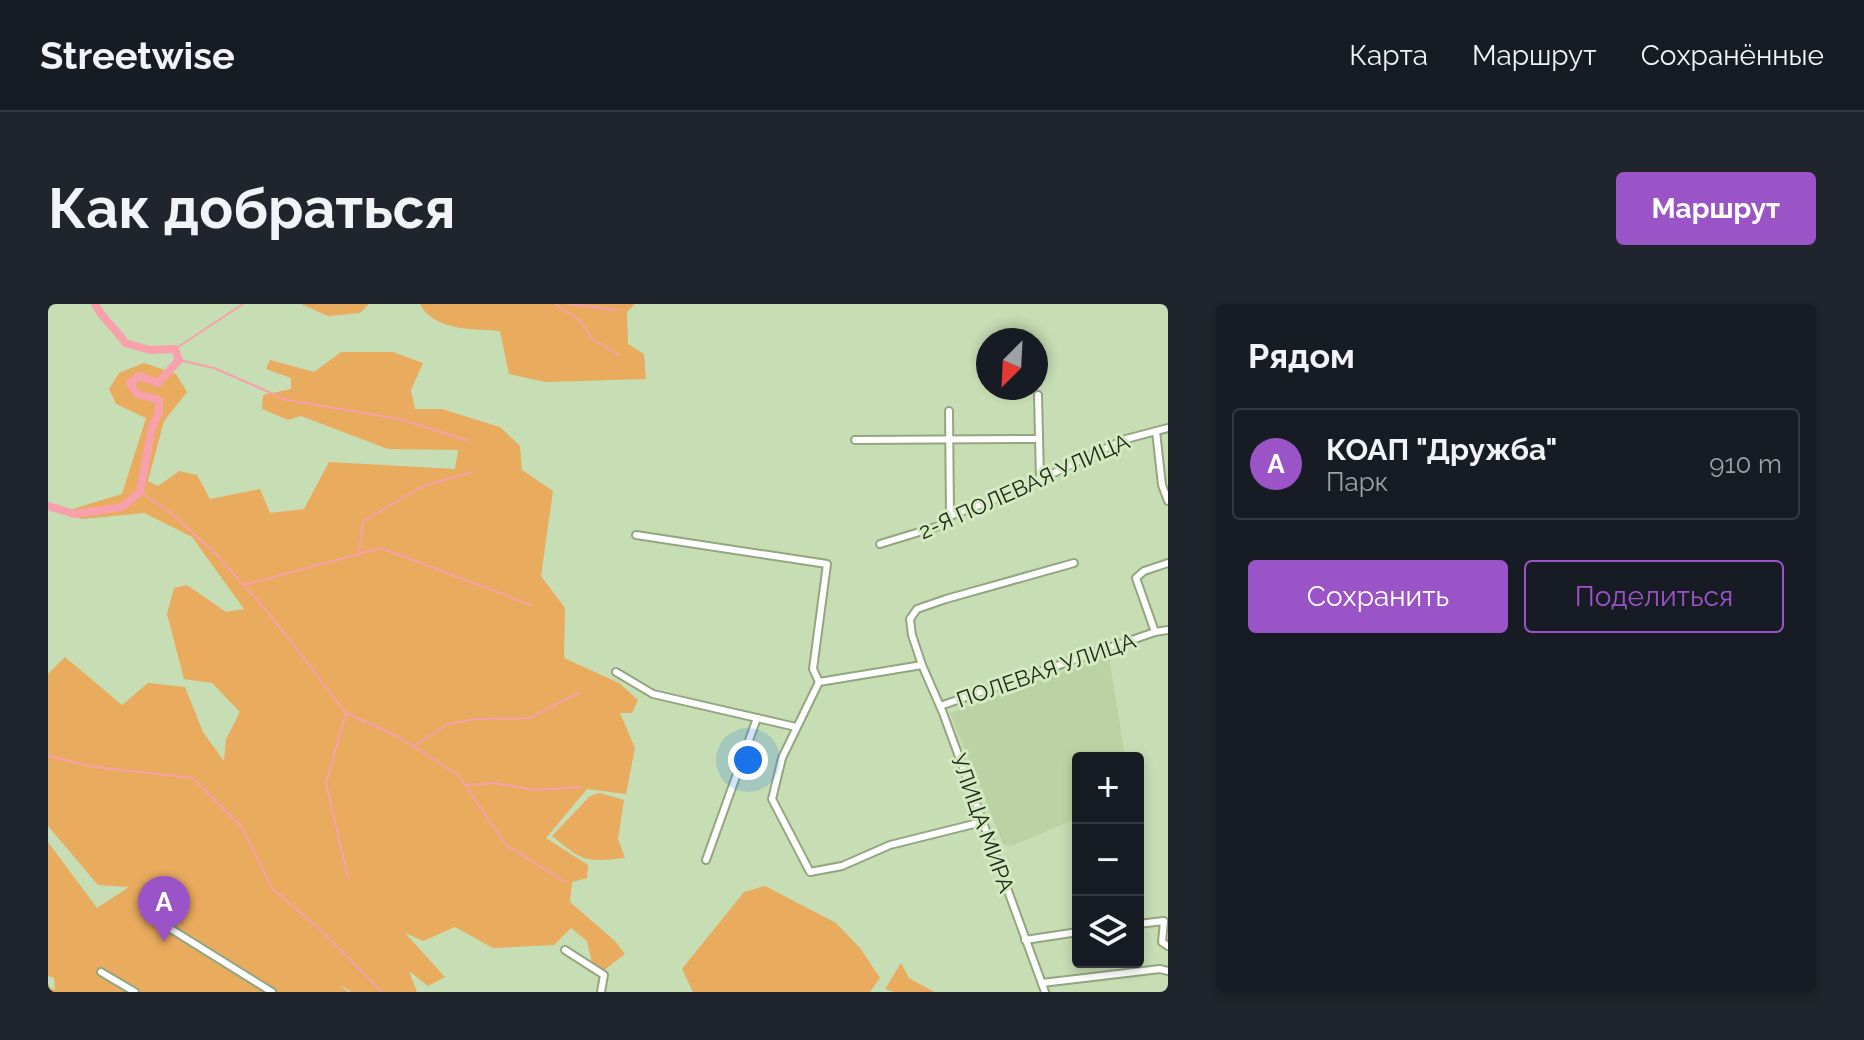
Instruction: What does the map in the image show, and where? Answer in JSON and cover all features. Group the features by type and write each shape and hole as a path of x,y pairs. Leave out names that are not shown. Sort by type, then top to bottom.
{"street":[{"path":"1038,400 1040,479"},
{"path":"949,411 950,516"},
{"name":"2-Я ПОЛЕВАЯ УЛИЦА","path":"880,544 939,526 950,516 1007,495 1126,439 1168,428"},
{"path":"1156,431 1162,485 1168,501"},
{"path":"855,440 1038,439"},
{"path":"636,535 827,564 813,669 819,682"},
{"path":"940,706 912,635 910,619 917,609 1074,563"},
{"name":"ПОЛЕВАЯ УЛИЦА","path":"940,706 1155,632 1136,578 1144,571 1168,563"},
{"path":"1155,632 1168,630"},
{"path":"922,665 819,682 782,758 772,799 810,872 842,866 890,845 982,822"},
{"path":"616,672 653,694 796,727"},
{"name":"УЛИЦА МИРА","path":"940,706 1045,992"},
{"path":"706,860 757,718"},
{"path":"158,921 272,992"},
{"path":"1144,923 1164,921 1162,942 1168,946"},
{"path":"1025,940 1072,933"},
{"path":"565,950 604,975 601,992"},
{"path":"1042,983 1160,969 1168,971"},
{"path":"101,972 135,992"}],"shaded area":[{"path":"301,304 369,304 360,313 328,316"},
{"path":"420,304 635,304 627,312 628,344 644,354 646,379 545,382 509,374 500,331 444,324 426,313"},
{"path":"341,352 393,352 423,363 411,390 415,409 442,409 500,427 520,446 522,470 553,491 541,576 565,608 564,658 619,683 638,700 632,713 620,713 635,748 626,794 587,789 546,838 588,865 587,878 572,882 570,902 615,941 625,954 604,970 592,963 587,941 571,928 554,945 493,948 455,927 423,941 405,933 445,977 428,986 409,971 417,992 351,992 339,984 348,992 48,992 48,986 55,990 54,978 48,976 48,842 97,908 129,887 98,885 48,826 48,674 65,657 122,705 148,683 185,687 203,732 224,761 226,739 240,712 212,683 184,679 167,614 174,588 187,585 226,612 244,609 192,537 144,513 82,519 63,512 122,494 146,418 116,404 109,389 119,373 144,363 176,374 187,392 164,421 148,481 158,486 179,471 197,475 210,499 260,489 270,513 304,509 329,462 455,469 458,450 388,449 301,416 288,420 262,409 263,395 291,389 291,378 266,369 270,360 314,372"},
{"path":"1109,655 1124,752 1072,752 1072,821 1011,846 1003,844 950,713"},
{"path":"599,793 624,800 618,839 625,858 586,858 552,836 590,796"},
{"path":"765,886 836,923 860,948 880,978 870,992 693,992 682,969 744,892"},
{"path":"901,963 909,978 934,992 894,992 885,989"}],"waterway":[{"path":"48,506 75,514 122,507 140,492 152,427 159,413 159,400 137,394 130,383 139,376 158,383 179,360 175,349 150,350 125,343 95,304"},
{"path":"175,349 243,304"},
{"path":"555,304 580,321 593,339 619,355"},
{"path":"568,304 618,310"},
{"path":"179,360 214,368 287,400 400,419 466,440"},
{"path":"359,551 363,521 423,486 472,472"},
{"path":"140,492 171,513 215,553 267,611 346,713 397,736 458,775 506,845 565,882"},
{"path":"244,585 381,548 531,605"},
{"path":"414,746 448,724 475,719 530,718 580,692"},
{"path":"346,713 326,783 348,878"},
{"path":"48,756 95,767 193,778 242,827 272,888 325,934 382,992"},
{"path":"467,785 494,783 533,790 581,787"}],"place":[{"name":"КОАП \"Дружба\"","path":"164,942"}]}
